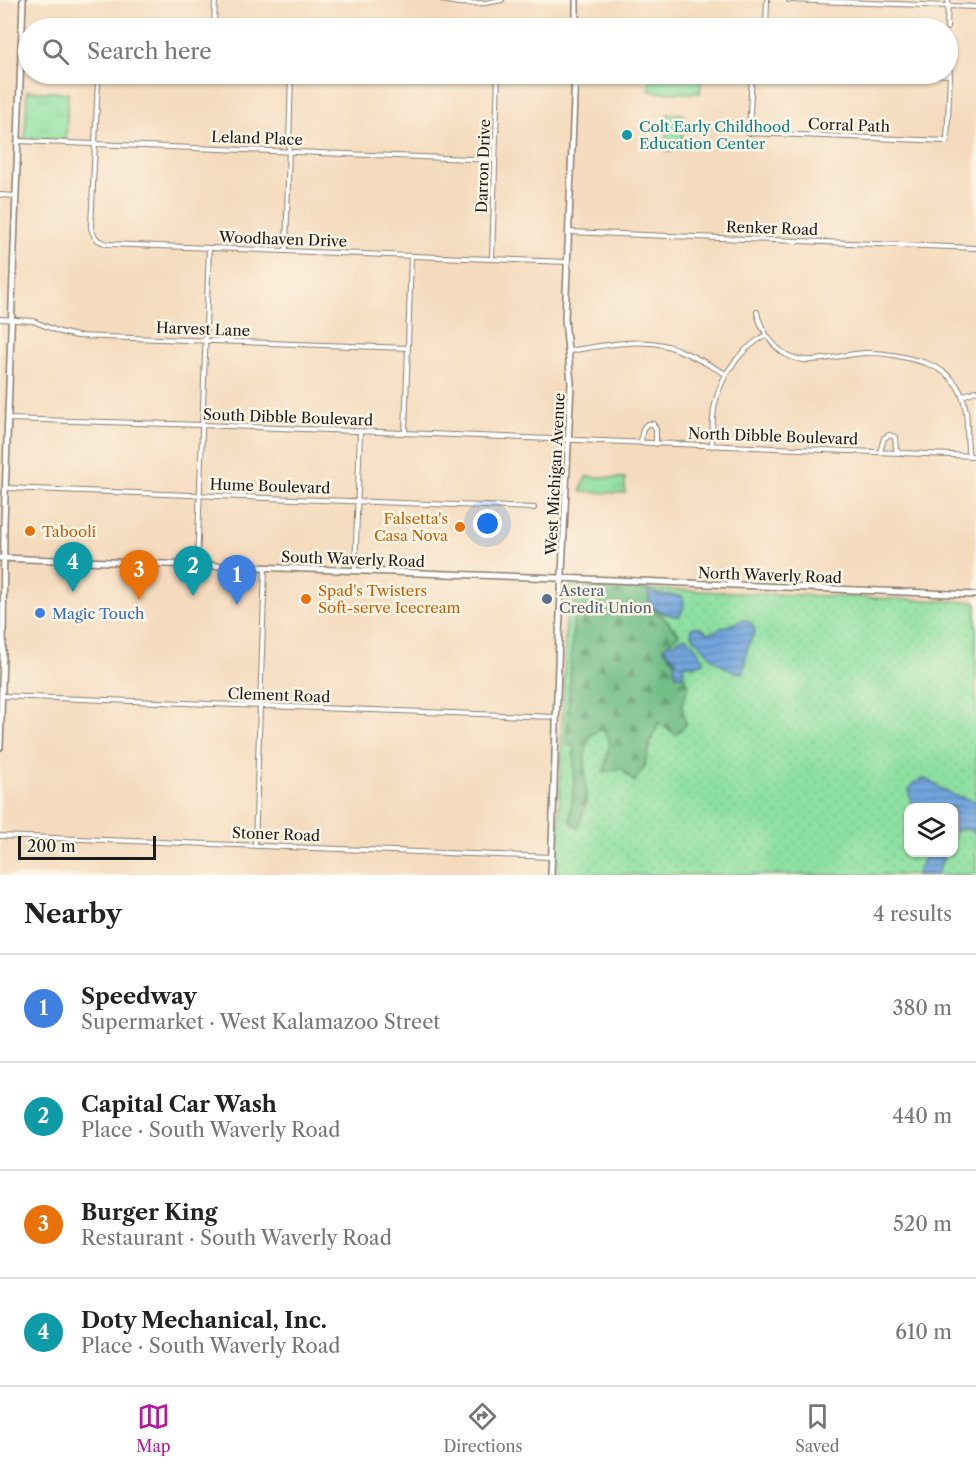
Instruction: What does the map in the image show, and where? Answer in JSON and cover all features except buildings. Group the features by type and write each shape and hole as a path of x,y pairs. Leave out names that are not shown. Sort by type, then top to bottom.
{"street":[{"path":"22,18 23,0"},
{"path":"214,18 215,0"},
{"path":"442,0 482,4 502,0"},
{"path":"576,0 576,18"},
{"path":"766,18 767,0"},
{"path":"789,0 976,8"},
{"path":"947,18 948,0"},
{"path":"0,747 2,558 20,84"},
{"path":"95,144 98,84"},
{"path":"286,251 291,84"},
{"name":"Darron Drive","path":"492,259 498,84"},
{"name":"West Michigan Avenue","path":"551,875 571,383 565,319 575,84"},
{"name":"Corral Path","path":"752,84 749,134 947,141 950,84"},
{"name":"Leland Place","path":"18,141 495,160"},
{"name":"Woodhaven Drive","path":"95,144 91,227 95,238 107,244 567,262"},
{"path":"0,195 16,196"},
{"name":"Renker Road","path":"568,232 976,248"},
{"path":"197,565 209,248"},
{"path":"405,433 411,256"},
{"path":"757,312 766,335 775,346 783,353 797,359 813,360 876,353 889,354 943,370 954,381 962,396 966,411 969,456"},
{"name":"Harvest Lane","path":"0,319 33,321 77,336 408,348"},
{"path":"712,446 713,412 726,374 749,345 766,335"},
{"path":"568,351 626,343 651,343 681,351 726,374"},
{"path":"962,396 976,391"},
{"name":"South Dibble Boulevard","path":"7,419 568,439"},
{"path":"641,443 644,427 651,423 656,429 656,444"},
{"path":"355,571 360,432"},
{"path":"880,452 884,438 889,435 895,436 896,449 899,453"},
{"name":"North Dibble Boulevard","path":"568,439 976,456"},
{"name":"Hume Boulevard","path":"5,488 534,508"},
{"name":"South Waverly Road","path":"2,558 562,578"},
{"path":"255,845 265,568"},
{"name":"North Waverly Road","path":"562,578 976,595"},
{"name":"Clement Road","path":"2,696 556,717"},
{"name":"Stoner Road","path":"0,836 552,857"}],"green space":[{"path":"649,84 701,84 700,93 652,92 649,89"},
{"path":"27,91 68,93 66,140 25,139"},
{"path":"667,114 683,114 682,149 671,148 671,152 666,152"},
{"path":"586,477 625,478 625,493 581,492"},
{"path":"569,586 976,602 976,875 557,875 567,588"},
{"path":"605,587 648,590 650,606 679,634 663,648 679,667 689,685 682,705 686,725 676,734 658,723 644,768 634,782 621,768 604,772 610,742 603,729 590,735 585,754 586,804 578,828 570,820 574,785 574,747 566,743 575,593"}],"water":[{"path":"648,590 658,594 682,596 684,604 679,617 663,613 650,606"},
{"path":"743,620 751,623 755,631 748,646 743,673 720,664 691,634 692,628 697,626 709,633"},
{"path":"685,637 692,642 704,660 703,663 693,666 686,664 683,666 682,676 676,675 674,667 676,660 663,648 670,642 673,644"},
{"path":"925,779 931,781 950,794 976,802 976,834 971,830 958,830 958,803 913,803 910,789 914,783"},
{"path":"924,857 944,857 937,875 916,875"}],"place":[{"name":"Colt Early Childhood Education Center","path":"627,135"},
{"name":"Falsetta's Casa Nova","path":"460,527"},
{"name":"Tabooli","path":"30,531"},
{"name":"Doty Mechanical, Inc.","path":"73,592"},
{"name":"Capital Car Wash","path":"193,596"},
{"name":"Spad's Twisters Soft-serve Icecream","path":"306,599"},
{"name":"Astera Credit Union","path":"547,599"},
{"name":"Burger King","path":"139,600"},
{"name":"Speedway","path":"237,605"},
{"name":"Magic Touch","path":"40,613"}]}
